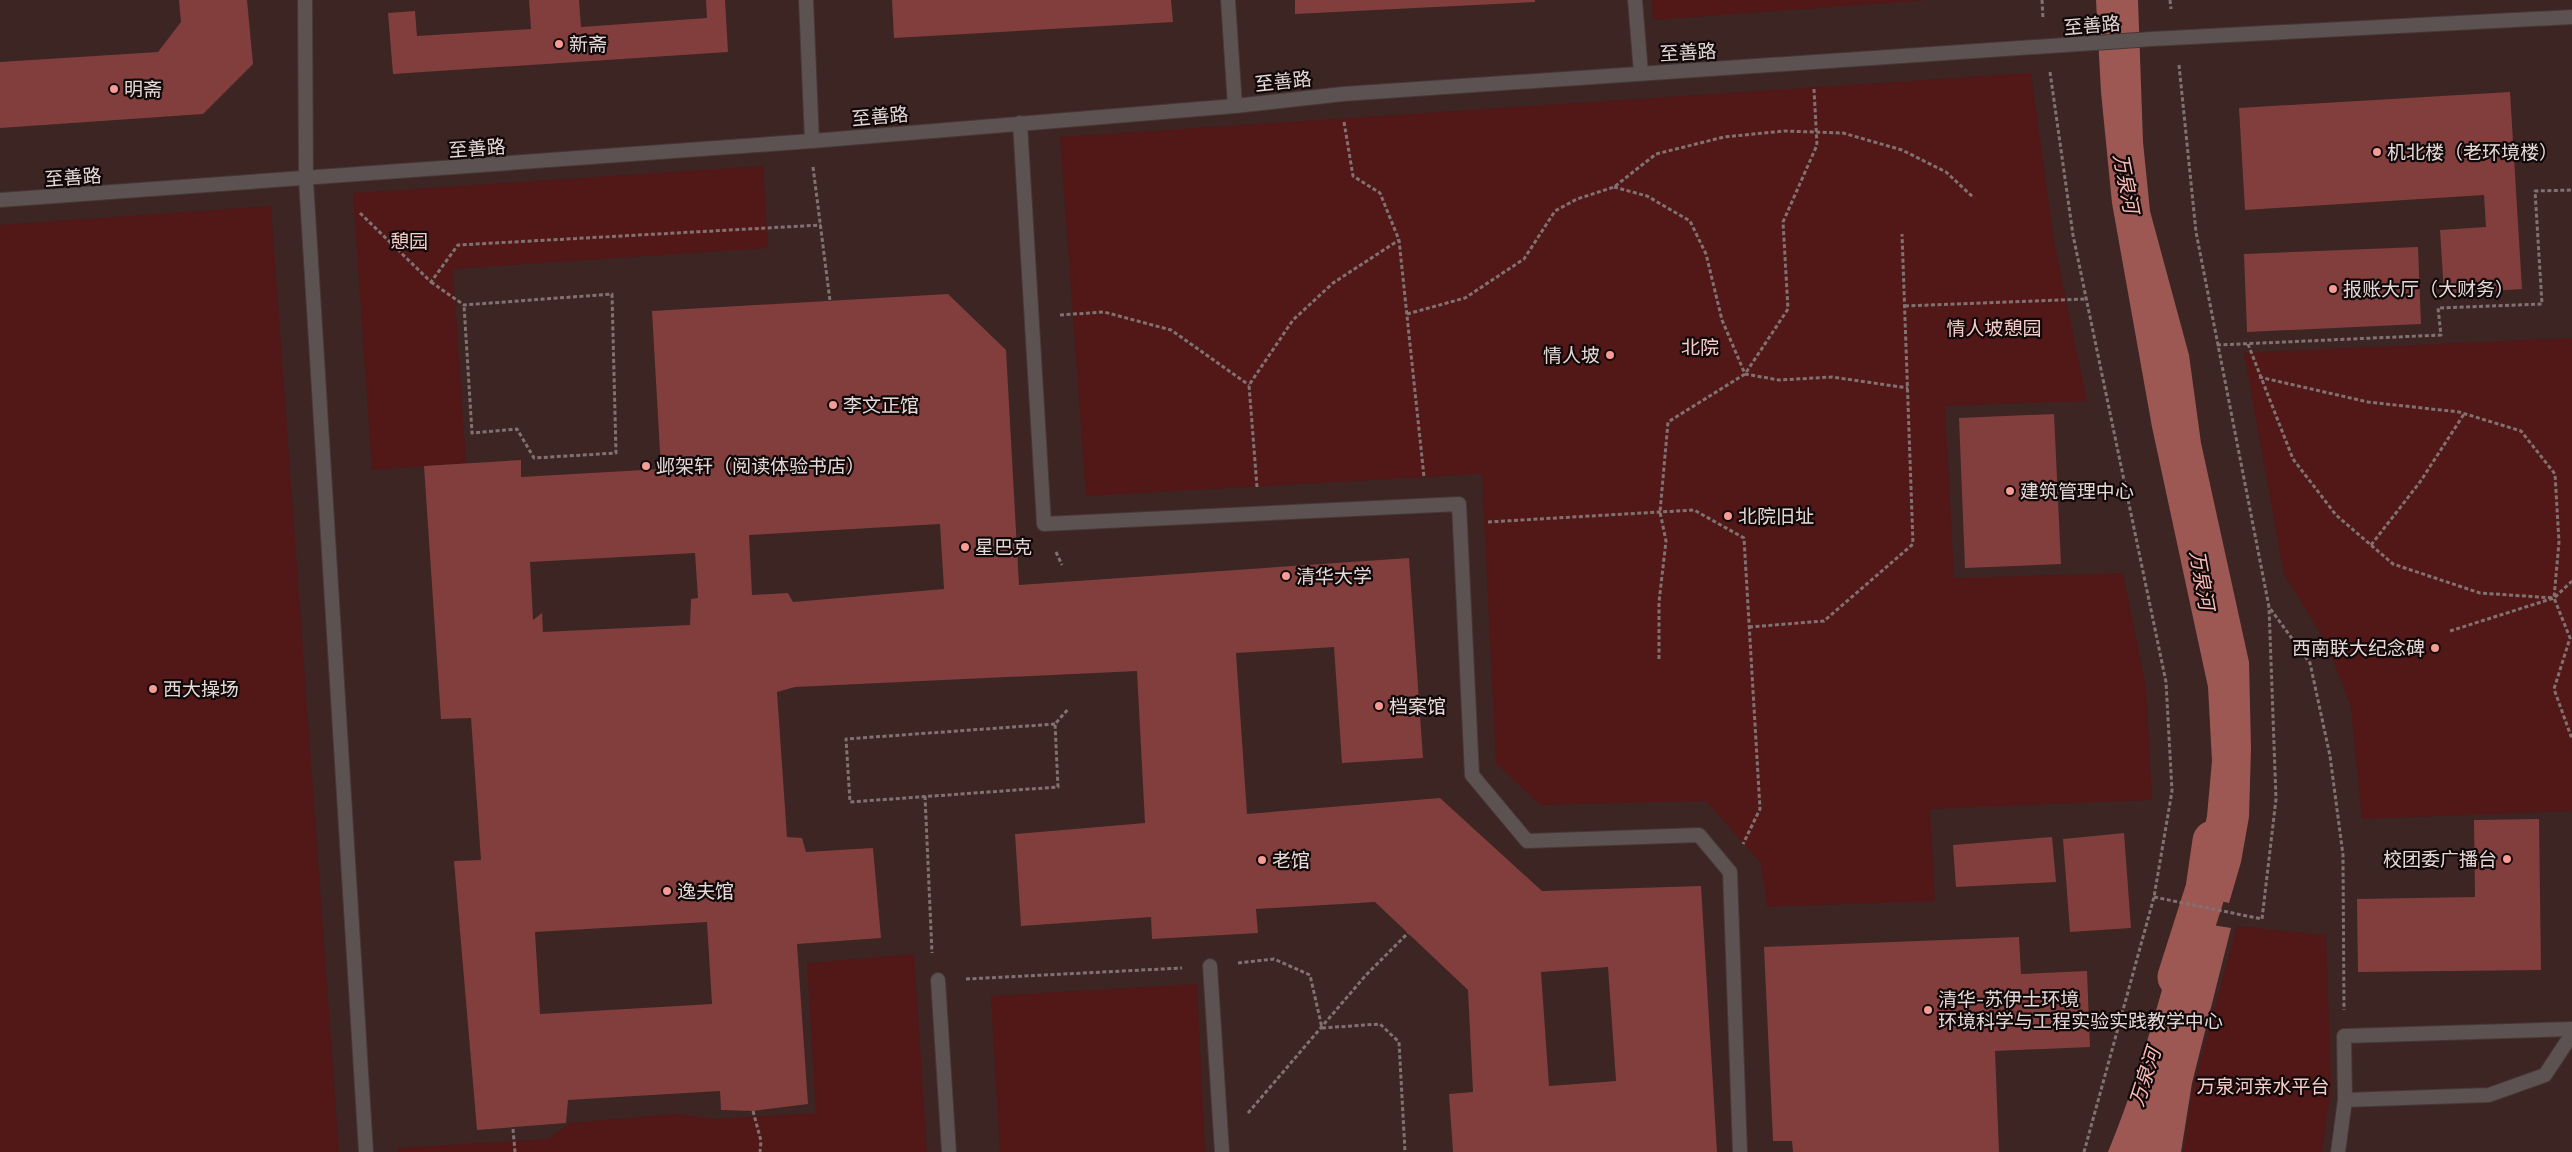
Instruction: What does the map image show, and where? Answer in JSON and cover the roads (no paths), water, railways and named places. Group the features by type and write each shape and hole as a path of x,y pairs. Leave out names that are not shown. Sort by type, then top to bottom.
{"street":[{"path":"305,0 306,180 366,1152"},
{"path":"806,0 812,141"},
{"path":"1228,0 1235,106"},
{"path":"1635,0 1641,73"},
{"name":"至善路","path":"0,200 306,180 812,141 1235,106 1342,94 2152,39 2572,16"},
{"path":"1020,123 1044,524 1459,504 1472,775 1526,840 1699,835 1730,872 1740,1152"},
{"path":"1210,966 1222,1148"},
{"path":"938,980 949,1152"},
{"path":"2338,1152 2345,1100 2344,1036 2572,1029"},
{"path":"2345,1100 2489,1095 2545,1074 2572,1034"}],"water":[{"path":"2096,0 2138,0 2143,142 2150,211 2189,355 2201,443 2249,662 2251,748 2249,817 2241,862 2229,903 2190,894 2207,816 2212,761 2208,687 2152,427 2112,203 2101,92"},
{"path":"2181,920 2231,928 2192,1083 2181,1152 2108,1152 2139,1066"}],"waterway":[{"name":"万泉河","path":"2178,977 2206,889 2213,841"}],"place":[{"name":"新斋","path":"559,44"},
{"name":"明斋","path":"114,89"},
{"name":"机北楼（老环境楼）","path":"2377,152"},
{"name":"报账大厅（大财务）","path":"2333,289"},
{"name":"情人坡","path":"1610,355"},
{"name":"李文正馆","path":"833,405"},
{"name":"邺架轩（阅读体验书店）","path":"646,466"},
{"name":"建筑管理中心","path":"2010,491"},
{"name":"北院旧址","path":"1728,516"},
{"name":"星巴克","path":"965,547"},
{"name":"清华大学","path":"1286,576"},
{"name":"西南联大纪念碑","path":"2435,648"},
{"name":"西大操场","path":"153,689"},
{"name":"档案馆","path":"1379,706"},
{"name":"校团委广播台","path":"2507,859"},
{"name":"老馆","path":"1262,860"},
{"name":"逸夫馆","path":"667,891"},
{"name":"清华-苏伊士环境 环境科学与工程实验实践教学中心","path":"1928,1010"}],"park label":[{"name":"憩园","path":"409,241"},
{"name":"情人坡憩园","path":"1994,328"},
{"name":"北院","path":"1700,347"},
{"name":"万泉河亲水平台","path":"2263,1086"}]}
